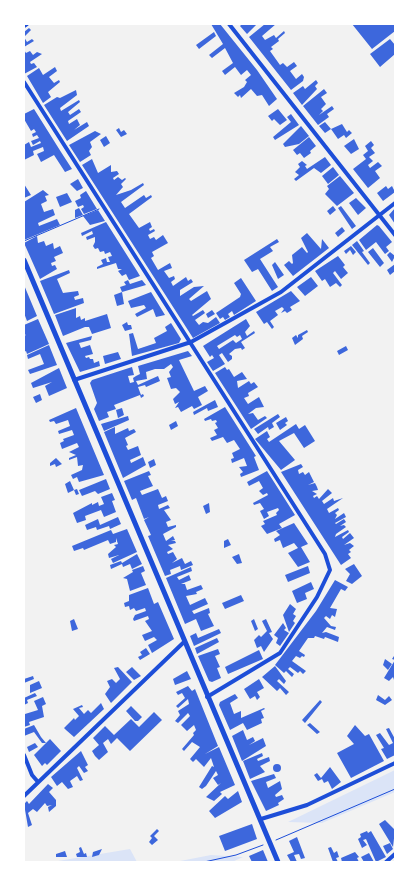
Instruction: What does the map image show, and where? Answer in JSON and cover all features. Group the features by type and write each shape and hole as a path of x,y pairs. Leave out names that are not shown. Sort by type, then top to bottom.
{"main road":[{"path":"24,260 26,272 74,380 278,862"}],"street":[{"path":"229,24 395,235"},
{"path":"24,82 325,554 330,570 316,597 280,653 207,697"},
{"path":"74,380 191,342 280,292 395,204"},
{"path":"24,796 184,642"},
{"path":"24,756 32,775 38,782"},
{"path":"261,819 308,806 395,763"},
{"path":"386,862 395,854"}],"path":[{"path":"24,241 104,207"},
{"path":"204,862 236,855 270,842 395,788"}],"shaded area":[{"path":"395,770 395,792 322,823 288,822"},
{"path":"130,849 137,862 52,862"},
{"path":"211,855 243,857 232,862 175,862"}],"building":[{"path":"211,24 220,24 257,70 277,99 269,106 262,95 257,96 251,89 241,98 240,95 238,97 234,93 244,87 247,82 245,80 251,75 247,70 241,75 235,67 225,75 222,71 233,63 225,48 212,58 209,55 223,44"},
{"path":"242,24 257,24 247,34 240,26"},
{"path":"265,24 276,24 262,36 265,40 274,35 276,38 284,31 285,33 271,47 273,49 270,51 280,65 283,63 287,67 294,62 297,66 290,71 296,79 302,74 304,77 303,81 291,90 249,37"},
{"path":"352,24 395,24 395,31 372,49"},
{"path":"29,28 31,30 24,37 24,32"},
{"path":"214,32 216,36 199,49 196,45"},
{"path":"24,37 27,42 32,39 34,41 24,47"},
{"path":"390,39 395,45 395,54 380,67 370,54"},
{"path":"24,50 26,53 30,51 33,55 37,52 42,54 30,62 31,64 34,63 37,67 24,74"},
{"path":"55,67 57,71 49,77 54,83 59,80 60,82 48,92 51,97 43,103 27,76 39,68 43,75"},
{"path":"316,80 318,83 315,86 317,89 302,105 293,93 303,86 305,89"},
{"path":"324,89 327,93 321,97 326,104 321,109 323,111 319,115 332,106 334,109 327,114 329,117 318,125 303,106"},
{"path":"76,90 77,95 60,108 61,111 79,100 80,102 68,112 70,115 79,109 81,112 68,121 69,124 77,119 80,125 74,130 87,122 89,126 67,141 44,105 57,97 60,98"},
{"path":"34,109 72,169 65,172 54,155 41,162 37,154 44,151 43,147 33,151 34,155 24,160 24,145 29,142 31,147 41,143 40,141 33,145 31,141 39,138 37,135 33,137 32,134 36,132 34,129 31,131 24,119 24,114"},
{"path":"278,109 287,120 280,125 274,119 272,121 268,116"},
{"path":"291,114 299,125 275,140 273,137 291,122 287,117"},
{"path":"325,122 331,129 325,133 319,126"},
{"path":"342,124 347,132 349,130 352,133 346,138 344,135 338,139 331,129"},
{"path":"301,126 309,136 299,144 285,147 283,144"},
{"path":"119,128 121,132 124,130 127,134 121,137 116,130"},
{"path":"95,131 101,134 90,142 92,147 89,151 91,155 80,162 69,145"},
{"path":"106,136 110,143 104,147 100,140"},
{"path":"309,137 316,146 304,158 300,153 297,155 293,150"},
{"path":"354,139 359,149 351,154 344,146"},
{"path":"371,141 374,145 371,148 375,153 369,157 373,161 368,165 370,168 378,162 382,166 375,171 380,178 368,188 353,169 366,159 363,155 368,151 365,146"},
{"path":"325,157 331,165 321,173 314,168 296,181 294,179 299,175 295,172 300,167 298,164 302,161 307,165 305,166 307,169"},
{"path":"92,159 98,173 111,165 111,172 117,171 119,174 113,178 114,180 118,177 122,180 126,179 121,184 123,187 116,195 131,190 143,183 144,185 121,202 125,208 144,195 146,198 151,195 152,197 129,214 139,228 150,222 152,227 149,229 150,231 154,229 155,231 148,235 150,239 154,237 156,240 163,235 168,243 152,252 154,256 151,258 158,270 170,263 172,268 164,271 169,278 174,276 175,279 171,282 173,286 186,277 188,281 191,279 193,282 180,290 180,296 194,287 204,286 189,299 191,301 207,291 211,299 192,315 203,310 205,313 195,320 199,325 203,322 208,323 216,317 220,323 193,338 82,165"},
{"path":"333,167 339,175 328,184 322,176"},
{"path":"340,176 354,193 337,206 325,194 329,189 327,186"},
{"path":"78,179 83,188 77,191 70,184"},
{"path":"24,184 31,195 24,198"},
{"path":"386,186 388,189 392,186 395,192 383,201 377,193"},
{"path":"43,190 49,195 45,196 47,201 41,204 44,212 53,209 55,215 38,223 39,226 57,219 60,225 24,240 24,202"},
{"path":"86,191 97,209 84,214 81,209 84,207 83,205 78,207 75,201 81,198 80,195"},
{"path":"67,193 72,202 60,207 56,197"},
{"path":"356,198 366,208 358,215 349,203"},
{"path":"333,206 336,210 330,215 327,211"},
{"path":"341,206 356,226 352,229 338,208"},
{"path":"79,208 83,215 75,218 75,210"},
{"path":"395,208 395,224 389,215"},
{"path":"98,210 105,221 90,225 83,216"},
{"path":"106,222 140,276 129,280 126,274 122,276 118,271 122,269 118,269 116,263 97,269 97,267 103,264 101,260 106,258 107,262 110,262 108,257 112,256 110,252 105,254 104,251 100,252 98,248 95,249 93,246 95,237 87,240 86,237 93,234 92,231 82,236 81,233"},
{"path":"377,225 392,242 386,247 389,251 385,254 376,242 366,250 359,240"},
{"path":"342,227 345,231 338,237 335,233"},
{"path":"307,233 321,249 322,239 329,248 293,276 284,265 289,261 293,263 292,255 302,247 308,252 301,238"},
{"path":"37,236 38,243 44,241 46,246 53,243 54,249 60,246 63,253 54,257 56,261 51,263 57,269 40,279 24,243"},
{"path":"277,239 279,242 270,247 273,251 260,259 278,287 272,291 258,269 252,272 244,260"},
{"path":"357,241 370,263 368,265 352,245"},
{"path":"351,246 356,252 353,255 350,250 346,254 344,251"},
{"path":"373,248 384,263 380,267 368,252"},
{"path":"390,252 395,256 392,262 387,255"},
{"path":"338,256 348,273 341,279 335,271 333,273 342,285 340,287 336,283 330,287 325,279 322,281 315,271"},
{"path":"275,262 284,275 278,279 272,265"},
{"path":"395,264 395,271 390,275 387,270"},
{"path":"69,270 70,273 57,279 63,293 78,291 79,295 74,297 75,300 83,298 84,303 54,314 40,281"},
{"path":"311,277 318,286 305,296 297,287"},
{"path":"241,278 256,301 234,315 232,311 228,314 230,317 225,320 223,317 220,319 216,313 240,297 241,294 234,283"},
{"path":"128,280 130,284 142,280 146,285 122,292 120,287 126,285 124,282"},
{"path":"24,285 37,316 27,321 24,313"},
{"path":"291,291 300,301 290,307 292,310 287,313 285,311 281,313 284,309 282,307 275,311 278,315 270,321 274,327 272,329 267,322 264,324 256,312"},
{"path":"122,292 124,304 117,306 114,295"},
{"path":"151,292 165,315 156,317 153,309 137,317 135,314 146,308 144,305 131,308 128,301"},
{"path":"76,308 76,318 80,316 81,320 85,318 85,321 107,314 111,328 92,334 89,327 85,327 63,336 55,315"},
{"path":"212,310 215,314 208,318 206,314"},
{"path":"38,319 49,344 27,354 26,351 24,352 24,336 26,335 24,334 24,325"},
{"path":"246,319 250,326 245,332 247,336 254,331 255,333 241,342 245,348 242,350 241,348 235,349 229,354 232,356 232,359 228,362 222,353 219,355 225,364 213,371 207,362 214,358 212,355 210,357 203,346","holes":["235,335 237,337 240,335 242,339 236,343 233,340 219,349 217,346"]},
{"path":"127,322 128,325 131,325 132,329 125,331 122,325"},
{"path":"171,323 181,339 179,343 132,356 129,334 133,333 138,349 156,343 154,338 167,331 165,327"},
{"path":"307,330 308,332 302,336 303,339 295,345 292,338 296,335 298,338 298,335"},
{"path":"92,336 91,340 79,343 81,348 90,345 93,354 85,356 86,358 93,359 94,363 99,361 100,366 80,372 66,343"},
{"path":"49,345 57,365 30,374 28,370 44,364 40,354 28,359 27,355"},
{"path":"346,346 348,350 339,355 337,351"},
{"path":"188,351 192,356 179,360 194,391 205,386 208,391 198,397 202,405 194,409 192,406 181,412 178,407 175,408 179,402 175,404 173,399 180,392 176,388 171,389 167,378 171,377 169,372 173,367 171,364 164,369 146,372 147,379 136,381 138,385 158,376 160,381 146,387 145,385 138,387 141,395 143,394 144,396 141,398 140,395 114,405 116,409 107,412 109,417 99,421 94,409 97,403 90,383 92,380 132,367 134,375 128,376 130,383 134,382 133,378 140,374 138,366"},
{"path":"118,352 121,359 105,364 103,356"},
{"path":"225,367 227,370 229,369 234,377 242,372 247,379 237,381 238,388 249,381 251,384 254,382 258,387 248,393 249,396 244,398 248,404 259,397 264,407 256,408 248,414 253,413 258,420 265,416 267,418 251,429 215,373"},
{"path":"59,368 67,388 49,396 45,386 52,382 33,388 31,383"},
{"path":"40,394 42,400 36,403 33,397"},
{"path":"215,400 218,407 208,411 207,408 194,415 193,412"},
{"path":"225,407 256,456 254,457 259,470 241,477 240,474 243,472 239,467 247,466 244,458 232,463 231,459 234,458 232,453 240,449 234,440 227,443 223,437 212,441 210,438 217,435 214,430 218,428 215,423 217,422 211,419 205,421 204,419"},
{"path":"76,408 104,475 79,482 77,477 73,479 71,475 82,470 83,465 78,466 77,457 69,460 69,458 76,455 69,452 79,447 77,443 62,449 60,443 64,441 63,439 74,435 72,430 59,434 58,431 70,426 68,420 56,424 54,421 50,422 49,420"},
{"path":"122,408 124,415 118,418 116,410"},
{"path":"278,414 280,417 272,423 274,427 269,430 268,427 258,434 254,429"},
{"path":"128,416 129,420 104,431 101,424"},
{"path":"286,417 288,421 285,423 287,425 280,430 276,423"},
{"path":"176,421 178,426 171,430 169,425"},
{"path":"296,424 299,429 305,425 315,441 304,448 294,433 279,441 295,460 281,470 255,439 267,431 270,437 267,439 269,442"},
{"path":"115,427 115,434 128,428 129,431 134,429 136,432 125,438 128,445 126,446 128,450 138,446 141,455 130,460 131,463 143,457 146,465 123,478 104,432"},
{"path":"56,458 62,464 56,467 55,464 50,466 50,463"},
{"path":"154,459 156,465 150,468 148,462"},
{"path":"301,464 303,467 298,470 299,474 303,472 305,475 309,472 314,482 308,485 315,483 317,487 318,490 312,491 317,494 313,496 314,498 317,496 319,499 328,489 332,493 322,501 324,504 333,498 334,501 343,498 327,509 329,513 338,508 339,510 335,513 337,515 335,519 344,513 346,517 335,523 344,519 346,522 340,526 344,525 346,527 336,534 335,537 348,530 349,532 342,537 343,539 350,533 354,538 344,545 350,543 354,546 349,550 351,552 348,554 351,558 341,565 281,472"},
{"path":"149,471 151,475 148,476 153,486 140,491 142,495 158,489 162,498 166,496 168,501 158,505 159,509 168,505 170,508 164,510 171,520 166,522 168,527 176,525 176,527 163,534 166,541 173,536 175,540 171,541 176,543 168,545 173,549 167,552 168,554 173,552 177,559 172,563 182,558 185,564 191,561 193,565 181,570 180,566 170,570 171,574 165,576 148,536 151,535 144,520 149,517 144,519 136,498 132,500 124,481"},
{"path":"267,471 295,515 279,524 282,528 267,534 261,526 265,524 263,521 277,515 276,513 279,510 278,508 267,512 269,516 264,519 260,511 264,509 260,503 254,505 253,503 268,495 267,493 263,495 259,491 263,488 259,481 249,486 247,482"},
{"path":"106,479 110,489 98,494 95,491 82,496 79,490"},
{"path":"70,481 74,490 68,493 65,484"},
{"path":"77,489 79,494 76,495 74,490"},
{"path":"112,493 115,500 112,501 116,512 104,517 101,510 85,516 86,520 77,523 73,513 92,503 92,505 98,502 99,506 104,504 101,497"},
{"path":"209,503 210,512 206,514 203,506"},
{"path":"118,517 121,524 110,529 109,526 97,530 96,527 87,530 85,525 98,519 100,525"},
{"path":"294,523 308,544 301,547 310,562 298,567 288,553 298,548 294,543 283,548 280,540 275,542 274,539 280,535 276,531"},
{"path":"127,529 137,552 113,563 111,559 119,555 109,558 108,554 116,547 114,545 118,544 116,538 116,542 110,544 108,540 84,550 83,548 74,551 72,546 111,530 113,534"},
{"path":"228,539 231,545 224,548 224,541"},
{"path":"137,554 142,564 132,569 130,564 123,567 122,564 111,569 110,565 121,561 122,563"},
{"path":"239,554 242,563 237,564 232,557"},
{"path":"354,564 362,576 352,584 346,581 350,574 345,569"},
{"path":"143,566 145,571 141,573 146,585 130,591 127,579 123,578 133,572 132,570"},
{"path":"308,566 310,573 288,582 285,575"},
{"path":"191,567 192,571 177,577 179,580 189,575 191,580 181,584 185,584 187,590 201,585 203,589 196,592 197,594 186,596 190,605 205,598 208,604 192,611 194,614 209,608 210,613 208,614 214,626 201,631 196,619 185,624 166,578"},
{"path":"335,580 348,587 345,591 341,589 330,608 337,609 335,617 332,615 330,619 326,616 324,618 331,626 336,627 335,630 327,627 322,633 326,632 339,637 338,642 325,637 324,639 315,636 314,638 308,638 299,651 305,655 304,657 296,656 292,661 306,671 303,674 300,671 298,673 290,667 288,669 294,674 292,677 275,665 316,611"},
{"path":"311,582 314,589 305,593 307,599 297,603 292,591"},
{"path":"148,588 154,604 158,602 174,639 152,653 148,645 157,640 154,637 145,641 142,635 152,631 145,621 149,619 148,616 134,621 133,619 135,615 146,611 145,608 136,611 134,608 130,610 129,606 125,607 124,603 129,601 129,595"},
{"path":"241,595 244,601 225,609 222,603"},
{"path":"290,604 296,609 293,614 296,616 293,621 295,623 289,632 283,615"},
{"path":"74,619 78,629 72,631 70,621"},
{"path":"254,619 258,629 255,631 251,621"},
{"path":"266,619 272,632 269,633 273,639 264,652 261,646 257,648 254,640 259,635 261,637 267,631 262,621"},
{"path":"283,623 286,628 284,630 289,633 280,646 276,643 278,638 274,635"},
{"path":"219,629 221,633 194,646 190,636 196,633 198,638"},
{"path":"217,638 219,642 197,654 195,648"},
{"path":"146,648 150,654 140,660 138,657 142,655 140,652"},
{"path":"218,649 220,654 215,656 220,667 217,668 221,678 212,682 209,681 198,656"},
{"path":"259,650 263,659 228,674 225,667"},
{"path":"385,659 392,664 388,670 383,665"},
{"path":"395,660 395,683 393,677 389,681 384,678"},
{"path":"275,666 286,681 284,684 279,679 277,681 289,692 286,695 280,688 277,691 262,677"},
{"path":"118,667 132,682 111,703 105,694 110,687 107,681 112,679 116,683 120,679 114,668"},
{"path":"132,667 141,676 134,680 126,672"},
{"path":"187,671 191,679 175,685 173,679"},
{"path":"33,676 34,679 24,683 24,679"},
{"path":"259,679 264,688 257,692 260,697 257,700 255,696 250,699 244,689"},
{"path":"39,681 42,688 30,693 30,685"},
{"path":"188,686 192,691 195,689 218,746 205,754 219,747 235,785 220,792 222,794 214,801 206,797 221,783 218,785 213,778 218,775 216,771 206,786 202,789 199,787 212,766 214,767 211,758 204,767 196,759 193,762 190,759 200,747 192,742 184,751 182,749 196,730 194,725 187,731 181,725 190,716 188,713 178,723 175,721 180,715 178,711 189,704 188,699 178,708 176,706 185,698 182,693 178,695 176,692"},
{"path":"35,693 37,696 27,700 28,703 24,705 24,698"},
{"path":"235,694 238,698 230,703 234,714 241,711 241,718 264,708 261,711 264,718 261,719 262,723 247,730 243,723 230,730 219,705 220,702"},
{"path":"378,695 385,700 389,696 392,700 385,705 376,700"},
{"path":"43,697 46,704 42,706 44,717 29,722 30,725 24,727 24,710 25,714 38,710 34,701"},
{"path":"320,700 322,702 305,723 302,720"},
{"path":"101,703 104,709 74,737 64,728 74,718 75,720 79,716 73,709 82,705 83,707 79,708 84,714 88,710 91,713"},
{"path":"131,706 142,717 138,721 135,721 126,711"},
{"path":"154,712 162,720 130,751 117,738 111,744 108,739 103,743 108,752 99,760 95,756 92,751 99,745 93,738 105,726 114,735 131,719 139,727"},
{"path":"310,723 320,732 317,734 307,725"},
{"path":"34,725 46,743 42,743 34,732 24,736 24,729"},
{"path":"355,725 365,736 369,734 384,761 351,778 337,753 354,744 347,736"},
{"path":"389,728 395,739 395,755 387,759 381,749 384,748 376,735 380,733 389,745 393,743 386,729"},
{"path":"243,730 247,740 253,737 255,741 249,745 263,738 266,746 242,761 232,736"},
{"path":"50,739 61,751 47,765 45,763 42,766 34,755"},
{"path":"35,743 38,747 29,752 27,747"},
{"path":"81,751 88,765 85,767 88,771 84,773 79,766 77,768 83,780 80,781 77,776 70,781 73,787 68,789 62,782 57,786 51,777"},
{"path":"262,753 263,756 257,759 258,761 269,757 270,761 260,766 265,772 250,779 243,761"},
{"path":"277,764 281,768 277,772 273,768"},
{"path":"330,767 341,782 332,789 328,781 324,783 322,779 318,781 314,775 317,773 321,778"},
{"path":"274,774 276,778 266,782 268,788 280,781 282,789 275,795 276,797 282,795 284,799 278,803 279,805 266,811 251,781"},
{"path":"48,784 53,788 49,792 56,800 56,806 49,812 48,807 52,805 47,806 45,803 37,812 33,809 28,813 32,825 28,827 24,804 27,801 29,804"},
{"path":"238,791 242,802 215,818 209,811 225,796 228,799"},
{"path":"385,820 395,830 393,847 379,824"},
{"path":"252,824 257,839 225,851 219,836"},
{"path":"157,829 159,831 154,836 158,840 152,845 149,842 152,838 150,836"},
{"path":"367,831 368,833 371,831 386,857 376,862 366,839 363,840 367,845 362,848 358,839 361,837 360,834"},
{"path":"297,837 305,858 301,859 299,854 294,855 297,862 291,862 287,855 294,852 289,841"},
{"path":"390,843 393,849 387,854 383,846"},
{"path":"81,847 87,857 77,857 76,854 80,852 79,848"},
{"path":"331,847 334,853 337,851 339,857 336,858 338,862 333,862 328,848"},
{"path":"102,849 99,855 92,857 93,852"},
{"path":"263,850 268,862 252,862 249,856"},
{"path":"65,851 67,857 56,857 56,854"},
{"path":"355,852 359,857 357,858 359,862 342,862 341,858"},
{"path":"369,853 374,862 364,862 361,857"}]}
